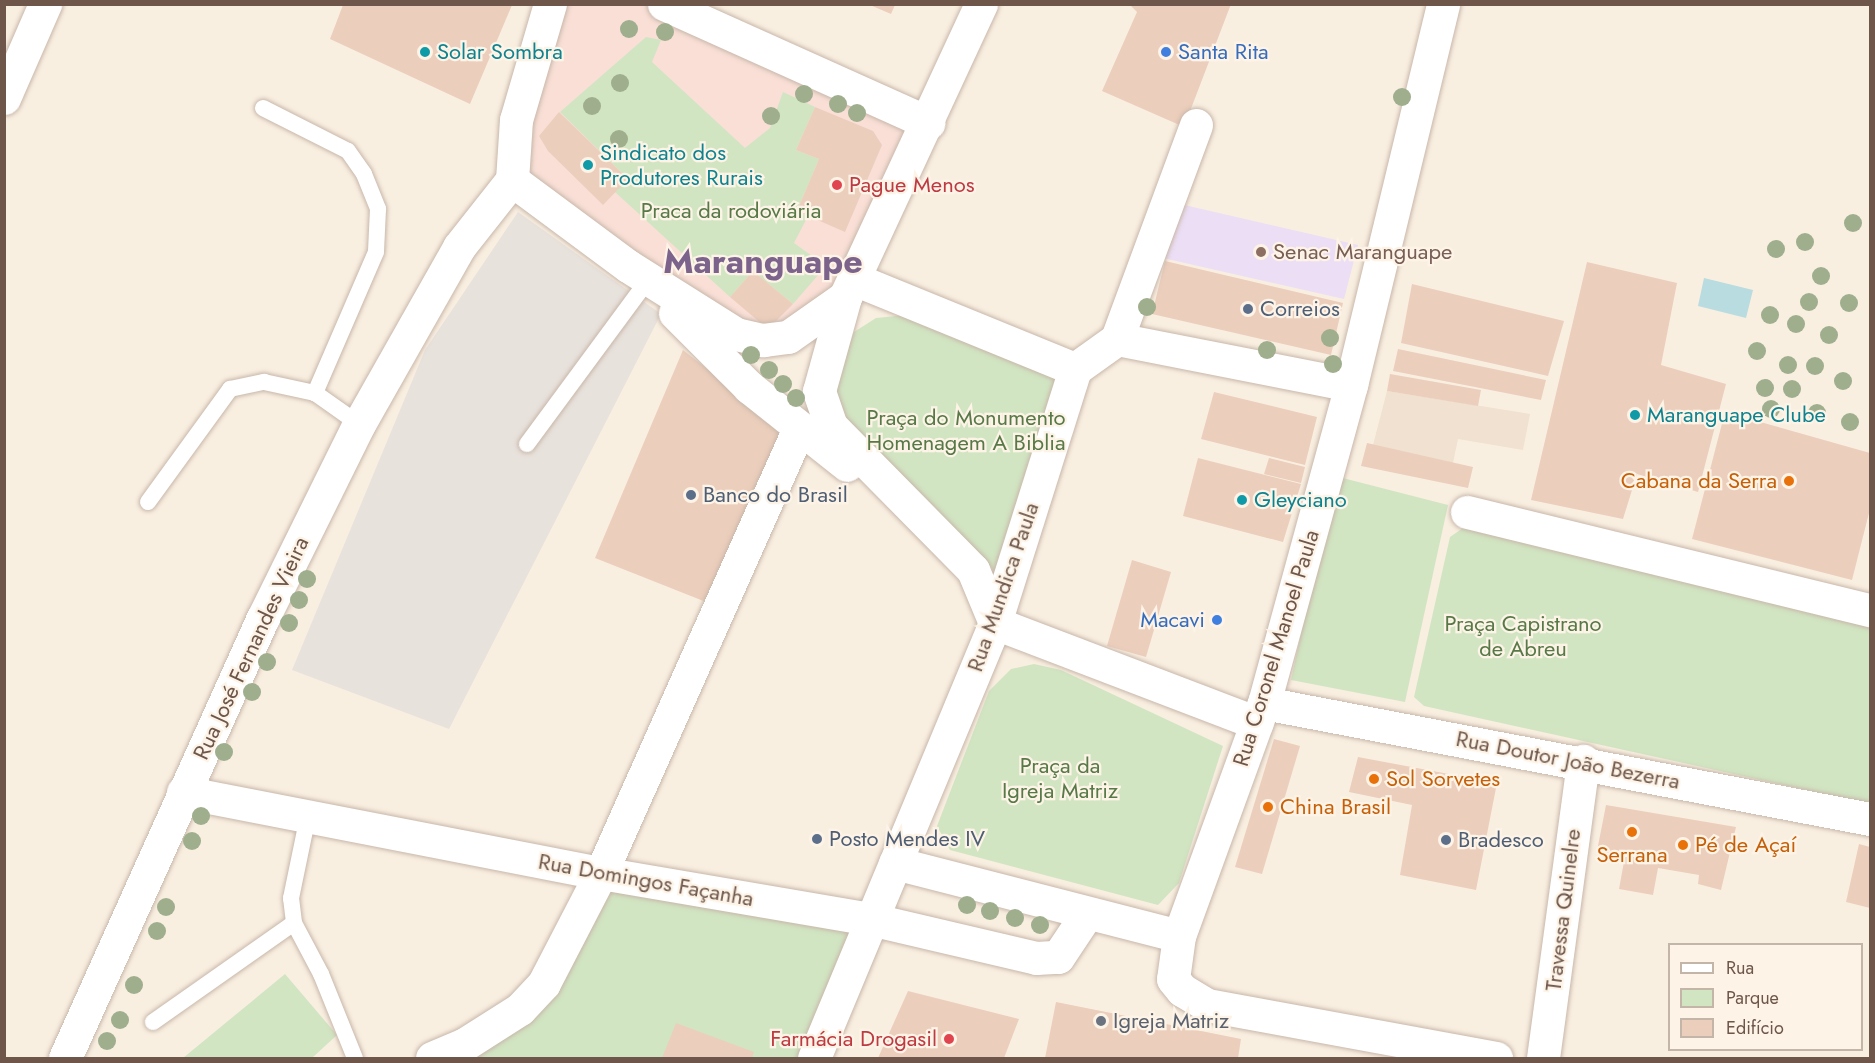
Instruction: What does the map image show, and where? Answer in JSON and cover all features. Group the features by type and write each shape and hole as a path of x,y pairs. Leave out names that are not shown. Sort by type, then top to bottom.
{"street":[{"path":"4,98 45,4"},
{"path":"550,4 516,120 512,180 637,275 799,429 973,570"},
{"path":"664,4 929,123"},
{"path":"981,4 929,123 849,288 819,391 831,426 973,570 995,622"},
{"name":"Rua Coronel Manoel Paula","path":"1179,936 1261,713 1351,385 1443,4"},
{"path":"849,288 1075,369 1117,339 1196,125"},
{"name":"Rua José Fernandes Vieira","path":"65,1059 103,981 183,792 359,424 459,247 512,180"},
{"path":"637,275 736,334 763,340 788,337 849,288"},
{"path":"1117,339 1351,385"},
{"name":"Rua Mundica Paula","path":"814,1059 870,919 995,622 1075,369"},
{"path":"432,1059 461,1051 520,1009 544,983 601,873 799,429"},
{"path":"1467,512 1870,610"},
{"name":"Rua Doutor João Bezerra","path":"995,622 1261,713 1582,761 1870,819"},
{"name":"Travessa Quinelre","path":"1543,1059 1582,761"},
{"name":"Rua Domingos Façanha","path":"183,792 601,873 870,919 1048,959 1066,948 1086,915"},
{"path":"895,863 1086,915 1179,936 1173,979 1182,990 1208,1005 1496,1059"}],"lane":[{"path":"263,108 348,151 364,174 378,209 376,252 315,393"},
{"path":"527,444 637,275"},
{"path":"148,502 230,389 264,381 315,393 359,424"},
{"path":"308,816 291,898 294,923 321,974 355,1059"},
{"path":"153,1023 294,923"}],"shaded area":[{"path":"550,5 664,5 929,123 845,297 763,340 512,180"},
{"name":"Senac Maranguape","path":"1180,204 1358,245 1344,299 1163,258"},
{"path":"518,212 661,314 449,729 292,670 425,350"},
{"path":"1387,391 1530,414 1523,450 1458,439 1453,463 1373,445"}],"green space":[{"name":"Praca da rodoviária","path":"646,37 661,40 652,62 745,148 770,128 783,92 815,107 796,150 819,159 797,211 808,216 794,243 826,266 793,304 753,271 730,297 615,192 628,179 560,112"},
{"name":"Praça do Monumento Homenagem A Biblia","path":"906,315 1069,385 1009,585 844,425 832,384 854,332 876,318"},
{"path":"1335,476 1448,505 1405,702 1291,680"},
{"name":"Praça Capistrano de Abreu","path":"1463,528 1870,627 1870,804 1424,706 1414,697 1450,537"},
{"name":"Praça da Igreja Matriz","path":"1034,664 1061,670 1223,746 1179,883 1158,905 950,850 937,826 989,691 1011,669"},
{"path":"601,873 870,919 814,1058 432,1058 520,1009"},
{"path":"285,974 337,1035 312,1058 183,1058"}],"water":[{"path":"1704,278 1753,290 1746,318 1698,306"}],"building":[{"name":"Santa Rita","path":"1129,4 1231,4 1184,127 1102,91 1137,12"},
{"name":"Solar Sombra","path":"343,5 512,5 470,104 330,39"},
{"path":"870,5 895,5 891,14"},
{"name":"Pague Menos","path":"815,107 873,131 882,145 845,232 797,211 819,159 796,150"},
{"name":"Sindicato dos Produtores Rurais","path":"559,112 628,179 603,205 548,151 539,136"},
{"name":"Correios","path":"1165,261 1343,303 1331,355 1152,314"},
{"name":"Maranguape Clube","path":"1587,262 1677,283 1661,365 1726,384 1698,492 1637,474 1623,519 1531,500"},
{"path":"753,271 793,304 768,329 730,297"},
{"path":"1412,284 1564,321 1548,376 1401,343"},
{"path":"1398,349 1546,380 1541,400 1393,371"},
{"name":"Banco do Brasil","path":"683,350 787,432 711,604 595,558"},
{"path":"1390,374 1481,390 1478,406 1387,391"},
{"path":"1214,392 1317,417 1305,465 1201,439"},
{"name":"Cabana da Serra","path":"1725,412 1870,453 1870,509 1852,580 1692,539"},
{"path":"1367,443 1473,467 1468,488 1361,466"},
{"name":"Gleyciano","path":"1198,458 1301,484 1283,542 1183,516"},
{"path":"1269,458 1305,467 1301,483 1264,474"},
{"path":"1132,560 1171,572 1146,657 1107,646"},
{"name":"China Brasil","path":"1274,739 1300,746 1262,874 1235,867"},
{"name":"Bradesco","path":"1358,757 1497,783 1476,890 1400,875 1412,805 1349,792"},
{"path":"1606,805 1736,827 1721,890 1698,884 1699,875 1658,868 1653,895 1619,889 1625,856 1597,851"},
{"path":"1859,844 1870,847 1870,908 1846,902"},
{"name":"Farmácia Drogasil","path":"908,991 1019,1019 1004,1058 878,1058"},
{"name":"Igreja Matriz","path":"1056,1002 1241,1039 1238,1058 1045,1058"},
{"path":"676,1023 754,1052 752,1058 662,1058"}],"place":[{"name":"Solar Sombra","path":"425,52"},
{"name":"Santa Rita","path":"1166,52"},
{"name":"Sindicato dos Produtores Rurais","path":"588,165"},
{"name":"Pague Menos","path":"837,185"},
{"name":"Senac Maranguape","path":"1261,252"},
{"name":"Correios","path":"1248,309"},
{"name":"Maranguape Clube","path":"1635,415"},
{"name":"Cabana da Serra","path":"1789,481"},
{"name":"Banco do Brasil","path":"691,495"},
{"name":"Gleyciano","path":"1242,500"},
{"name":"Macavi","path":"1217,620"},
{"name":"Sol Sorvetes","path":"1374,779"},
{"name":"China Brasil","path":"1268,807"},
{"name":"Serrana","path":"1632,832"},
{"name":"Posto Mendes IV","path":"817,839"},
{"name":"Bradesco","path":"1446,840"},
{"name":"Pé de Açaí","path":"1683,845"},
{"name":"Igreja Matriz","path":"1101,1021"},
{"name":"Farmácia Drogasil","path":"949,1039"}],"district":[{"name":"Maranguape","path":"763,262"}]}
